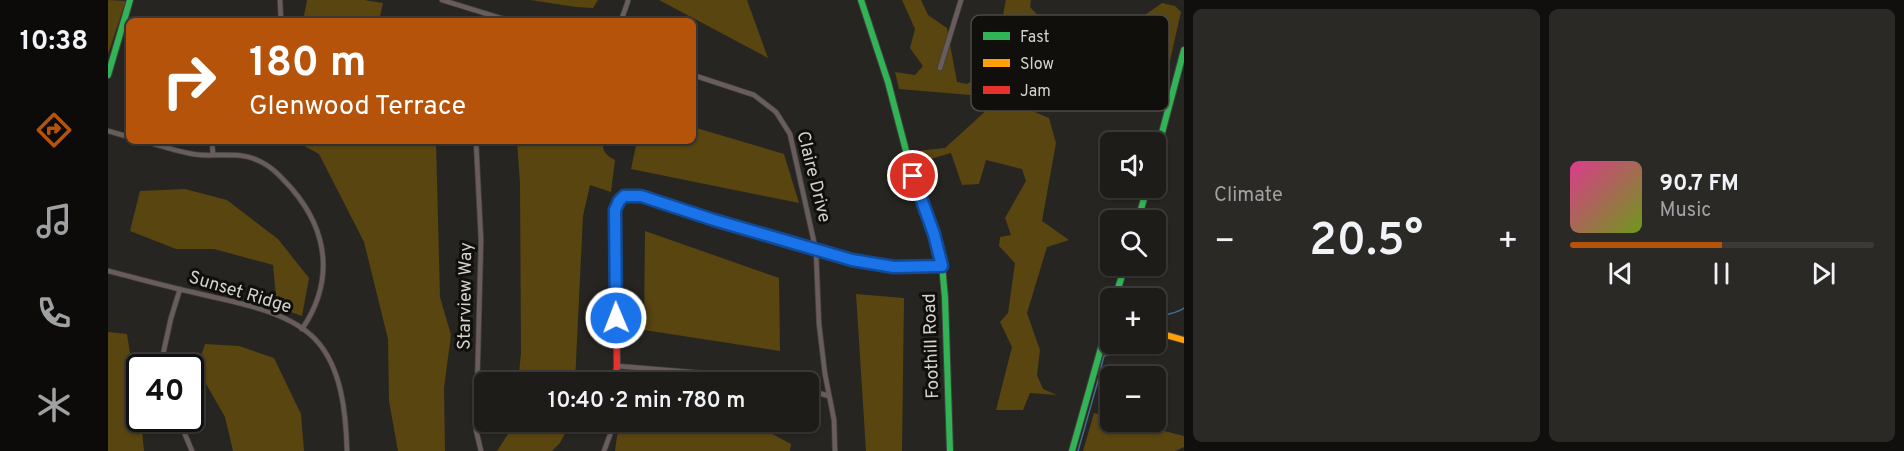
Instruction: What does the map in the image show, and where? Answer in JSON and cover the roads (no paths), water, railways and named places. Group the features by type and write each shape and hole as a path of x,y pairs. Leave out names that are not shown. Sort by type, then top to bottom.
{"main road":[{"path":"108,75 130,0"},
{"name":"Foothill Road","path":"861,0 888,82 916,189 934,234 942,266 950,451"},
{"path":"1169,106 1184,50"},
{"path":"1162,132 1168,111"},
{"path":"616,372 615,210 624,196 641,196 816,251 883,266 942,266"},
{"path":"1166,335 1184,340"},
{"path":"1072,451 1100,353"}],"street":[{"path":"280,0 281,18"},
{"path":"442,0 496,18"},
{"path":"940,68 961,0"},
{"path":"622,18 628,1"},
{"name":"Claire Drive","path":"696,76 754,95 781,117 790,134 816,251 819,324 834,420 835,451"},
{"path":"108,131 126,136"},
{"path":"155,144 188,153 243,155 257,160 271,168 298,197 315,226 322,247 323,278 314,309 302,329"},
{"path":"212,144 213,155"},
{"name":"Starview Way","path":"476,144 481,240 476,430 481,451"},
{"name":"Sunset Ridge","path":"108,271 242,304 282,317 302,329 316,340 326,353 334,372 346,422 347,451"},
{"path":"163,354 180,289"},
{"path":"617,366 690,372"},
{"path":"819,393 829,396"},
{"path":"184,432 192,451"},
{"path":"604,451 609,432"}],"waterway":[{"path":"1166,315 1184,308"},
{"path":"1101,366 1104,356 1113,354"},
{"path":"1078,451 1099,377"}]}
